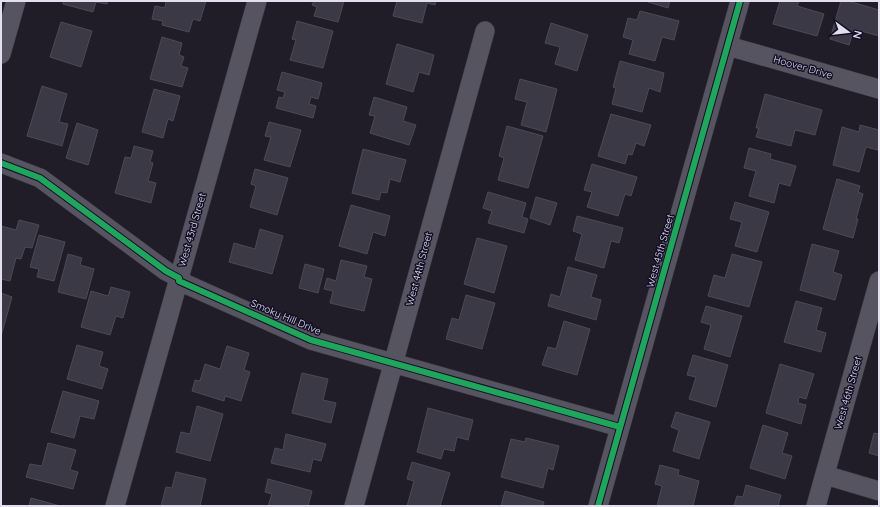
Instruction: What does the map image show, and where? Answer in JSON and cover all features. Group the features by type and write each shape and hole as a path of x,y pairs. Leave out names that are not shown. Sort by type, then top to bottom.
{"street":[{"path":"1,54 16,1"},
{"name":"West 43rd Street","path":"115,506 257,1"},
{"name":"West 45th Street","path":"598,506 740,1"},
{"name":"West 44th Street","path":"354,506 485,31"},
{"name":"Hoover Drive","path":"728,46 879,89"},
{"name":"Smoky Hill Drive","path":"1,163 40,178 166,271 179,278 179,281 311,340 620,427"},
{"name":"West 46th Street","path":"816,506 878,286"},
{"path":"825,475 879,491"}],"building":[{"path":"63,1 108,1 107,4 96,2 93,12 63,4"},
{"path":"166,1 206,1 200,21 193,19 189,32 162,25 163,21 152,19 155,6 165,8"},
{"path":"314,1 344,1 338,22 314,16 317,7 312,5"},
{"path":"397,1 436,1 435,5 427,3 422,23 393,16"},
{"path":"645,1 670,1 668,8"},
{"path":"780,1 799,1 797,6 824,14 817,36 773,24"},
{"path":"841,1 848,1 879,10 879,36 854,29 849,45 830,39"},
{"path":"640,11 679,21 674,40 662,37 655,61 629,54 633,40 623,37 628,18 637,20"},
{"path":"297,21 333,31 323,68 290,60 296,40 292,39"},
{"path":"61,22 92,31 81,67 50,57"},
{"path":"551,23 588,35 577,71 555,64 560,47 545,43"},
{"path":"162,37 182,43 179,55 184,57 181,66 188,68 182,87 150,79"},
{"path":"397,44 434,55 429,75 419,72 413,92 386,84"},
{"path":"620,61 664,73 660,92 649,88 642,112 612,104 616,88 613,87"},
{"path":"282,72 322,83 318,99 311,97 309,104 316,106 313,118 276,108 279,97 283,98 285,92 277,90"},
{"path":"520,79 557,89 546,132 521,125 527,102 515,99"},
{"path":"42,86 67,94 59,122 68,124 62,146 27,136"},
{"path":"154,89 180,96 173,121 168,119 163,138 142,132"},
{"path":"765,94 822,110 815,135 795,130 791,146 756,137 759,128 756,128"},
{"path":"374,97 407,107 403,121 416,125 409,145 370,133 375,116 369,115"},
{"path":"611,114 651,125 644,146 636,143 632,155 628,154 625,164 598,156"},
{"path":"269,122 301,130 290,167 264,160 271,137 265,136"},
{"path":"77,123 98,130 88,165 66,158"},
{"path":"860,125 879,130 878,150 866,147 859,172 833,165 842,127 859,132"},
{"path":"507,126 543,136 528,188 498,180 504,158 499,156"},
{"path":"134,146 153,151 150,162 153,163 148,181 156,183 151,203 115,193 125,157 131,158"},
{"path":"749,148 771,154 770,159 796,166 790,186 779,183 774,203 749,196 756,171 744,168"},
{"path":"363,149 406,160 400,182 390,179 387,193 381,192 379,200 352,193"},
{"path":"592,164 637,177 631,196 625,194 618,216 587,207 592,192 584,190"},
{"path":"255,169 288,178 277,215 250,207 256,186 251,184"},
{"path":"837,179 860,186 858,192 863,194 856,219 858,219 853,238 823,229"},
{"path":"488,192 526,203 522,217 528,219 524,233 488,223 492,211 483,208"},
{"path":"536,197 557,203 550,225 530,218"},
{"path":"735,202 769,212 757,252 735,246 742,222 730,219"},
{"path":"351,205 390,216 385,236 373,232 367,254 339,246"},
{"path":"577,216 623,228 619,243 611,241 604,268 575,260 582,234 573,231"},
{"path":"19,220 39,225 32,248 25,247 21,259 16,258 10,281 1,279 1,226 16,230"},
{"path":"260,229 283,236 272,274 229,262 234,243 255,249"},
{"path":"39,235 65,242 54,281 37,277 39,269 30,267"},
{"path":"477,238 507,246 494,293 464,284"},
{"path":"812,244 839,251 833,272 842,275 835,300 800,290"},
{"path":"68,254 82,258 80,265 94,269 86,299 58,292"},
{"path":"732,254 762,262 749,307 708,296 714,275 725,278"},
{"path":"341,260 367,266 364,277 372,279 364,311 330,303 333,291 324,289 327,278 336,281"},
{"path":"305,264 324,269 318,293 299,288"},
{"path":"568,267 597,275 591,297 601,300 596,320 548,306 551,294 560,297"},
{"path":"111,287 130,292 123,318 116,316 110,335 81,327 91,291 108,296"},
{"path":"1,293 12,297 1,336"},
{"path":"466,295 495,303 482,349 446,339 452,318 459,320"},
{"path":"796,301 822,308 816,330 826,333 821,352 784,342"},
{"path":"706,306 742,316 730,357 704,349 711,325 701,322"},
{"path":"564,321 590,329 577,375 542,365 548,347 556,349"},
{"path":"77,345 103,352 99,366 108,369 102,389 67,379"},
{"path":"227,346 249,353 244,370 250,372 241,401 225,396 224,401 192,391 195,380 200,381 205,364 220,369"},
{"path":"693,355 728,365 716,407 689,399 696,377 687,375"},
{"path":"780,364 814,374 806,399 799,397 798,403 806,405 801,424 766,413"},
{"path":"302,373 328,379 323,400 336,403 331,423 292,413"},
{"path":"63,391 99,401 94,419 80,416 74,438 51,432"},
{"path":"197,406 223,414 210,461 176,452 181,432 190,434"},
{"path":"428,408 473,420 468,440 457,437 454,451 444,449 441,459 417,452"},
{"path":"676,412 710,422 699,459 673,451 679,430 671,427"},
{"path":"763,425 788,433 782,453 792,456 785,479 750,468"},
{"path":"874,433 879,434 879,456 869,453"},
{"path":"286,434 326,444 321,461 313,459 310,472 271,463 275,448 283,450"},
{"path":"526,438 559,446 553,470 548,468 543,488 501,477 511,439 525,442"},
{"path":"48,443 76,450 70,470 78,472 73,489 26,477 30,464 42,466"},
{"path":"412,462 450,473 440,506 407,506 414,481 407,479"},
{"path":"660,465 679,470 678,475 699,481 693,506 657,506 662,486 655,484"},
{"path":"176,472 206,479 200,506 161,506 166,487 172,488"},
{"path":"268,479 312,491 308,506 268,506 272,494 265,492"},
{"path":"746,485 781,495 778,506 734,506 737,496 743,497"},
{"path":"505,491 544,502 543,506 501,506"},
{"path":"31,498 60,506 29,506"}],"cycle path":[{"path":"598,506 740,1"},
{"path":"1,163 40,178 166,271 179,278 179,281 311,340 620,427"}]}
